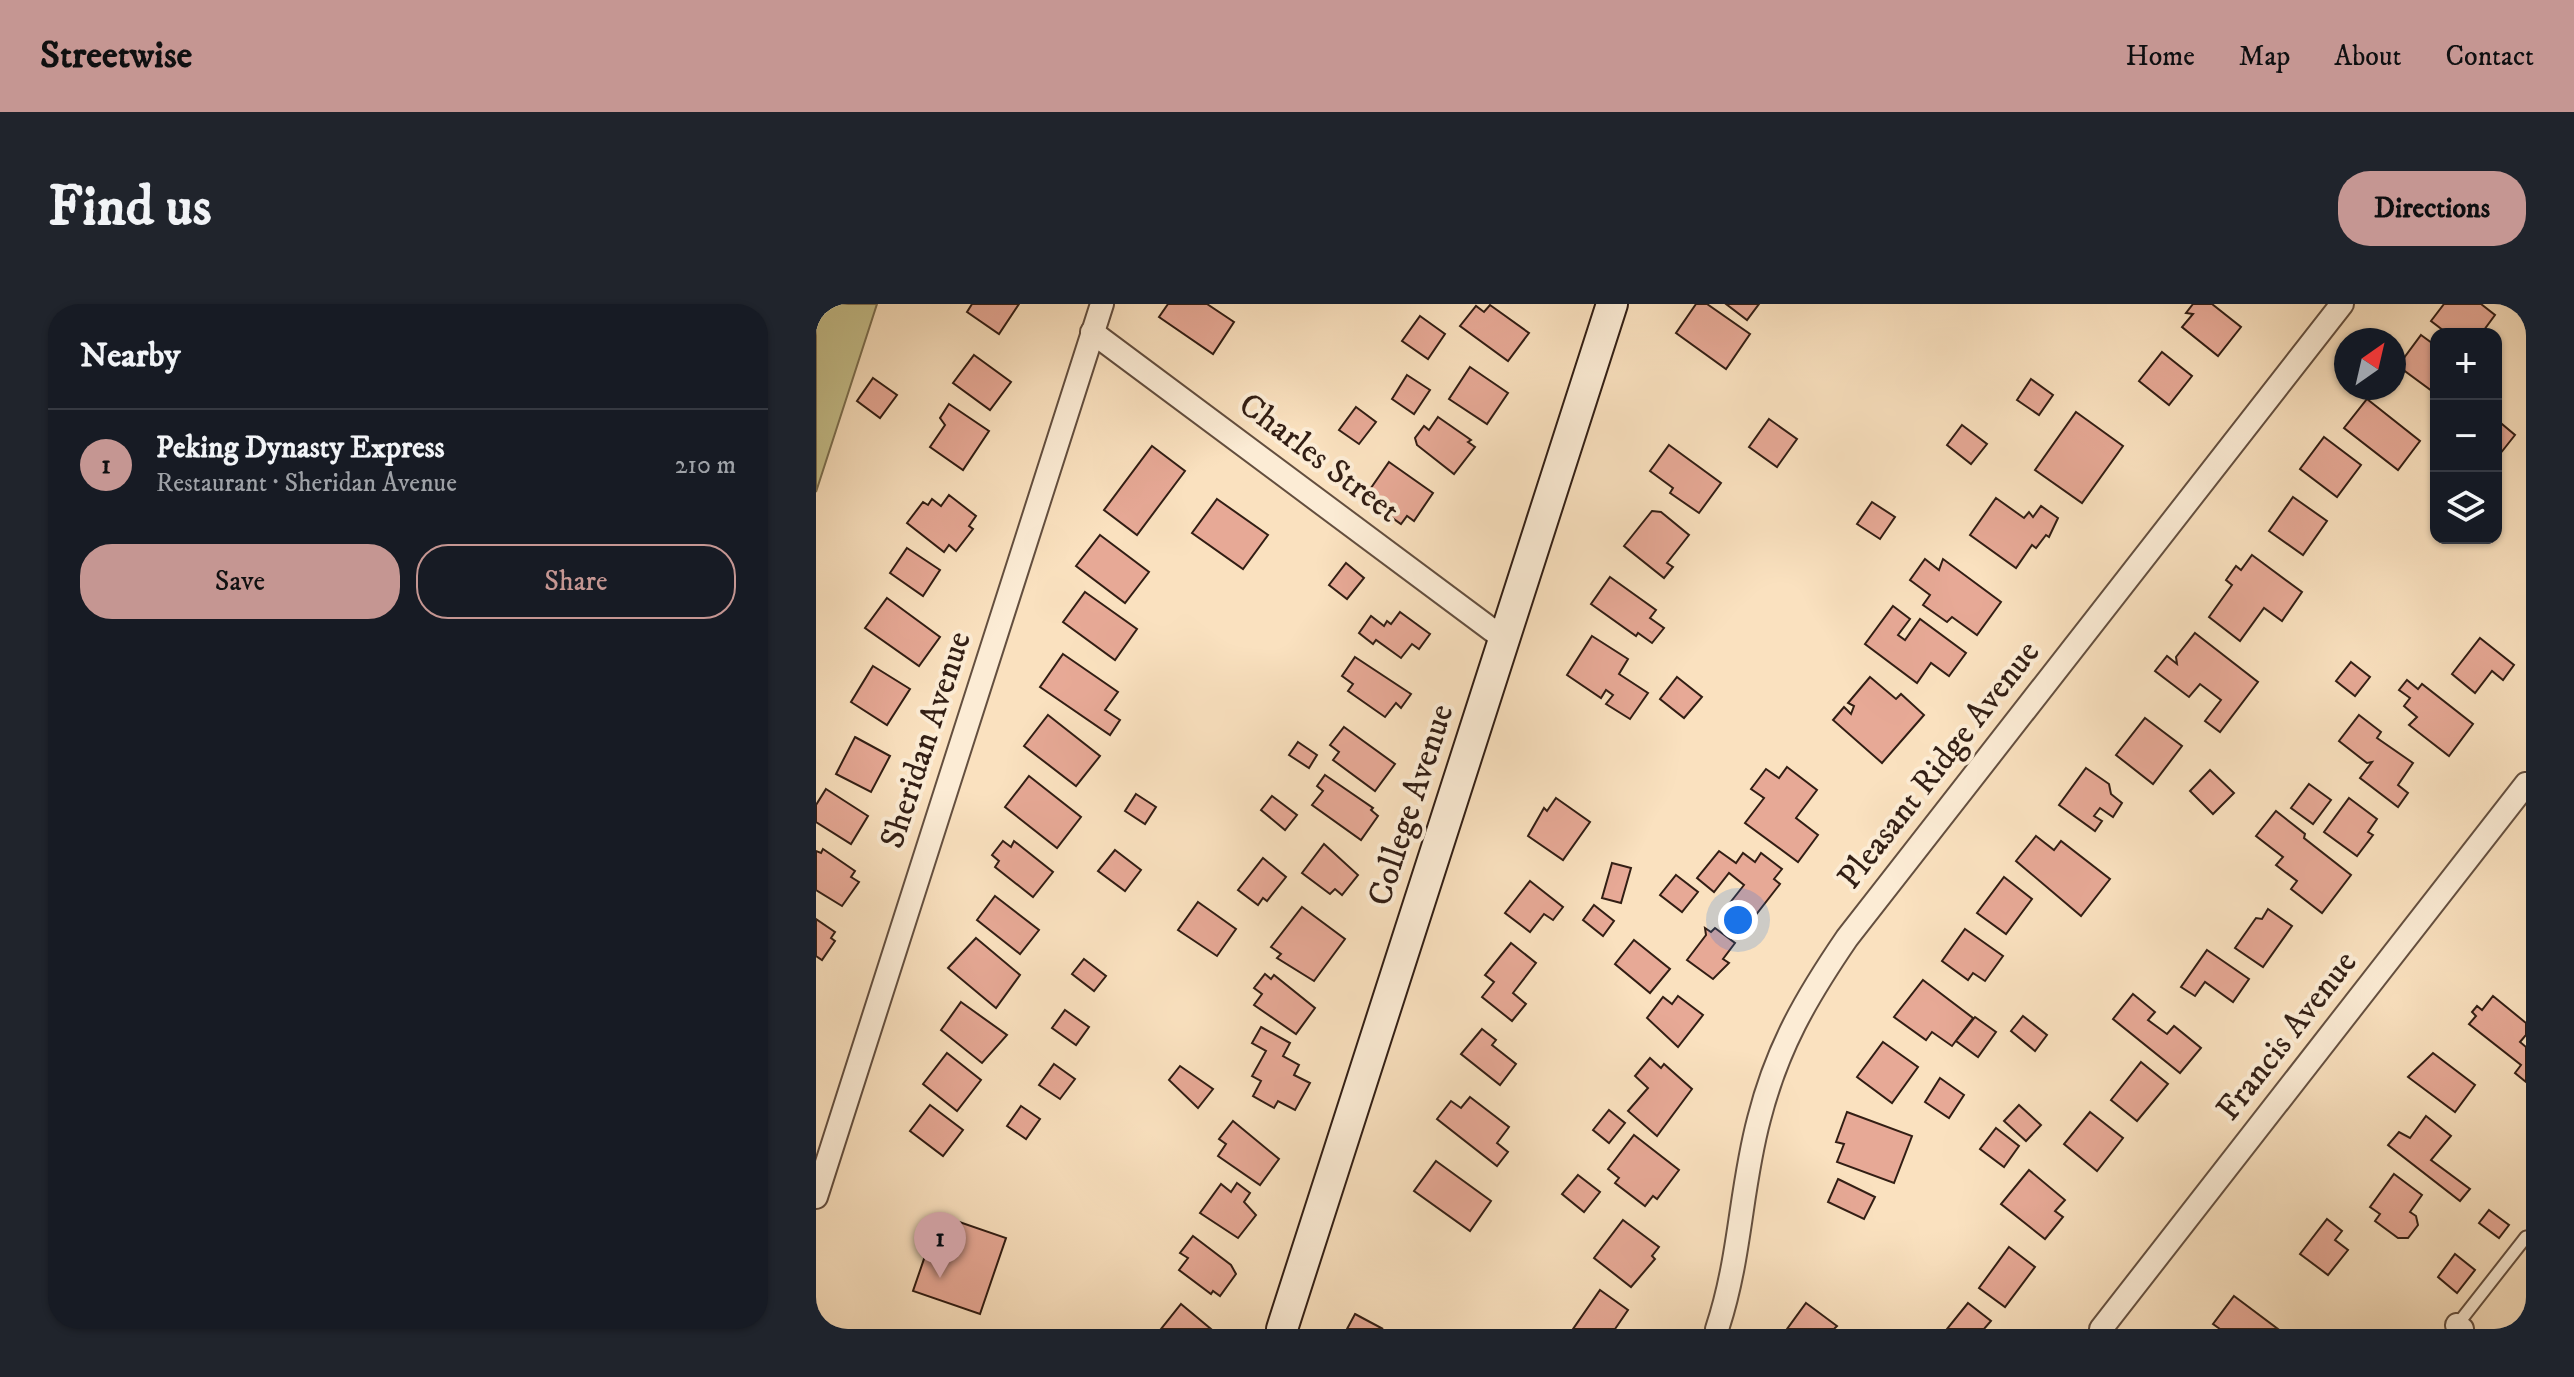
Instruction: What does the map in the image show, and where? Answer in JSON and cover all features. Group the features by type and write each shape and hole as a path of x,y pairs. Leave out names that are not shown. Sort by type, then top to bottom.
{"main road":[{"name":"College Avenue","path":"1282,1329 1612,304"}],"street":[{"name":"Pleasant Ridge Avenue","path":"1717,1329 1738,1252 1758,1121 1777,1057 1804,1000 1847,938 2342,304"},
{"name":"Sheridan Avenue","path":"816,1197 1099,306"},
{"name":"Charles Street","path":"1092,332 1504,639"},
{"name":"Francis Avenue","path":"2101,1329 2526,784"}],"lane":[{"path":"2457,1328 2526,1237"}],"shaded area":[{"path":"816,304 877,304 816,492"}],"building":[{"path":"972,304 1019,304 999,334 967,312"},
{"path":"1168,304 1207,304 1234,322 1213,354 1159,317"},
{"path":"1696,304 1707,304 1750,334 1726,369 1676,333"},
{"path":"1726,304 1759,304 1747,320"},
{"path":"2193,304 2212,304 2241,327 2218,356 2182,327 2193,314 2186,313"},
{"path":"2444,304 2481,304 2495,315 2485,328 2440,328 2431,321"},
{"path":"1490,305 1529,333 1508,361 1460,326 1476,306 1484,312"},
{"path":"1420,316 1445,334 1428,359 1402,341"},
{"path":"2421,335 2430,342 2430,390 2406,372 2406,355"},
{"path":"2162,352 2192,376 2169,405 2139,381"},
{"path":"974,355 1011,382 990,410 953,383"},
{"path":"1470,367 1508,393 1487,424 1449,399"},
{"path":"1407,375 1430,390 1414,414 1392,399"},
{"path":"873,378 897,395 880,418 857,401"},
{"path":"2031,379 2053,395 2039,415 2017,400"},
{"path":"2368,400 2420,441 2398,470 2344,428"},
{"path":"949,404 989,431 963,470 930,447 945,425 940,418"},
{"path":"1356,407 1376,422 1359,444 1339,430"},
{"path":"2076,412 2123,446 2082,503 2035,470"},
{"path":"1438,417 1471,440 1468,442 1475,447 1454,474 1417,445 1415,438 1424,426 1429,430"},
{"path":"1769,419 1797,439 1777,467 1749,447"},
{"path":"2502,424 2515,435 2502,451"},
{"path":"1962,425 1987,444 1971,464 1947,445"},
{"path":"2324,437 2361,465 2337,497 2300,469"},
{"path":"1669,445 1721,483 1699,513 1670,493 1673,488 1650,471"},
{"path":"1152,446 1185,471 1137,535 1104,510"},
{"path":"1389,462 1433,493 1414,521 1407,516 1401,524 1364,498"},
{"path":"949,495 976,516 969,526 973,529 956,551 949,545 944,552 907,523 923,502 928,505 932,499 941,506"},
{"path":"2293,497 2327,521 2303,555 2269,531"},
{"path":"1996,498 2024,518 2029,512 2033,517 2041,506 2058,518 2049,537 2046,535 2036,548 2032,545 2016,568 1970,535"},
{"path":"1217,499 1268,535 1243,569 1192,533"},
{"path":"1872,502 1895,517 1880,539 1857,524"},
{"path":"1652,511 1661,512 1689,535 1667,563 1673,567 1664,578 1624,546"},
{"path":"1100,535 1149,572 1125,603 1076,566"},
{"path":"907,548 940,570 923,596 890,573"},
{"path":"2252,555 2302,592 2282,621 2264,608 2240,641 2209,617 2232,585 2226,580 2236,566 2241,570"},
{"path":"1925,559 1939,570 1943,559 2001,602 1977,635 1952,617 1947,622 1923,605 1930,595 1910,580"},
{"path":"1346,563 1364,578 1347,599 1329,585"},
{"path":"1610,577 1656,610 1650,618 1664,628 1652,643 1638,633 1636,636 1591,604"},
{"path":"1085,592 1137,629 1115,660 1063,622"},
{"path":"887,598 940,637 919,666 865,628"},
{"path":"1893,606 1910,619 1898,635 1905,640 1920,619 1966,653 1949,676 1931,663 1917,683 1865,644"},
{"path":"1400,612 1430,634 1419,649 1412,644 1401,658 1376,640 1373,644 1359,633 1371,616 1384,626 1387,621 1391,624"},
{"path":"2195,633 2258,682 2220,732 2205,721 2221,700 2200,684 2189,697 2155,671 2167,656 2177,664 2176,657"},
{"path":"1592,636 1628,659 1619,674 1648,693 1630,719 1606,704 1613,695 1606,690 1601,698 1567,675"},
{"path":"2480,638 2514,665 2503,680 2492,671 2475,693 2452,674"},
{"path":"1063,654 1118,692 1105,710 1120,720 1110,735 1040,687"},
{"path":"1355,657 1411,694 1401,708 1396,703 1385,717 1348,691 1353,684 1342,676"},
{"path":"2351,662 2370,677 2355,696 2336,681"},
{"path":"873,666 910,689 887,725 851,702"},
{"path":"1677,677 1702,697 1684,718 1660,699"},
{"path":"1870,677 1896,699 1901,694 1924,715 1882,763 1833,720 1844,707 1851,714 1854,706 1848,703"},
{"path":"2407,680 2418,689 2422,684 2473,724 2449,756 2409,725 2417,717 2404,706 2410,698 2399,690"},
{"path":"1048,715 1100,756 1076,786 1024,746"},
{"path":"2359,715 2381,732 2377,738 2413,763 2398,785 2408,793 2398,807 2360,778 2372,762 2367,763 2339,741"},
{"path":"2145,718 2182,746 2153,784 2116,755"},
{"path":"1344,727 1395,764 1375,791 1333,760 1339,752 1330,745"},
{"path":"855,737 890,756 871,792 836,774"},
{"path":"1298,742 1317,755 1309,768 1289,755"},
{"path":"1787,767 1817,790 1796,818 1818,835 1798,862 1745,823 1764,798 1751,789 1766,769 1779,778"},
{"path":"2086,768 2109,784 2111,794 2122,803 2113,817 2100,808 2094,816 2102,821 2095,831 2059,805"},
{"path":"2210,770 2234,793 2213,814 2190,791"},
{"path":"1325,775 1373,808 1371,810 1378,816 1361,840 1312,805 1323,791 1317,786"},
{"path":"1029,776 1081,817 1057,848 1005,807"},
{"path":"2309,784 2331,800 2313,824 2291,808"},
{"path":"826,789 868,816 851,844 816,822 816,805"},
{"path":"1136,794 1156,807 1145,824 1125,811"},
{"path":"1272,796 1297,815 1285,830 1261,810"},
{"path":"1556,798 1590,822 1563,860 1528,836 1544,808 1547,811"},
{"path":"2349,798 2377,819 2368,832 2373,835 2357,856 2324,832"},
{"path":"2276,811 2351,875 2322,913 2291,889 2297,881 2276,865 2283,857 2256,836"},
{"path":"2036,836 2054,850 2061,841 2110,879 2081,916 2016,861"},
{"path":"1003,841 1011,847 1014,841 1053,872 1033,897 995,867 999,861 992,855"},
{"path":"1324,844 1358,875 1342,895 1335,889 1330,894 1302,873"},
{"path":"823,849 855,871 851,877 859,882 842,906 816,890 816,851 821,853"},
{"path":"1115,850 1141,870 1125,891 1098,871"},
{"path":"1719,851 1736,863 1743,853 1755,862 1761,853 1782,869 1774,879 1780,884 1751,921 1729,904 1744,885 1729,873 1714,892 1697,878"},
{"path":"1263,858 1286,877 1267,901 1263,898 1258,905 1238,890"},
{"path":"1612,863 1631,868 1621,903 1602,898"},
{"path":"1676,875 1698,892 1682,912 1660,895"},
{"path":"2004,877 2032,899 2006,934 1977,913"},
{"path":"1530,881 1563,907 1553,920 1544,914 1530,932 1505,913"},
{"path":"995,896 1039,930 1020,954 977,920"},
{"path":"1198,902 1236,929 1217,956 1178,930"},
{"path":"1594,905 1614,921 1603,936 1583,920"},
{"path":"1302,907 1345,939 1314,981 1277,958 1281,954 1271,947"},
{"path":"2268,909 2292,926 2263,967 2235,948 2256,918 2262,919"},
{"path":"816,919 835,932 831,938 835,941 822,960 816,956"},
{"path":"1705,928 1711,932 1715,928 1735,943 1723,959 1729,963 1713,979 1687,960 1706,935"},
{"path":"1965,929 2003,956 1985,981 1973,973 1968,980 1942,961"},
{"path":"976,938 1020,975 996,1008 948,968"},
{"path":"1634,940 1670,969 1650,993 1615,964"},
{"path":"1511,943 1536,963 1513,993 1526,1004 1512,1021 1482,997 1494,982 1485,975"},
{"path":"2207,950 2249,979 2233,1002 2205,982 2195,996 2181,987"},
{"path":"1084,959 1106,976 1094,991 1072,974"},
{"path":"1265,974 1271,979 1274,975 1315,1008 1296,1034 1254,1005 1262,994 1254,988"},
{"path":"1923,980 1973,1018 1952,1046 1932,1032 1926,1040 1894,1017"},
{"path":"2133,994 2155,1012 2148,1020 2167,1034 2174,1026 2201,1048 2180,1073 2113,1019"},
{"path":"1678,996 1703,1015 1678,1047 1647,1018 1663,997 1672,1004"},
{"path":"2493,996 2526,1023 2526,1035 2520,1042 2526,1047 2526,1082 2515,1073 2521,1065 2469,1024 2476,1016 2472,1012 2477,1006 2482,1010"},
{"path":"961,1002 1007,1035 982,1063 941,1030"},
{"path":"1065,1010 1089,1027 1076,1045 1052,1028"},
{"path":"2023,1016 2047,1035 2035,1051 2011,1031"},
{"path":"1975,1017 1996,1032 1978,1057 1956,1041"},
{"path":"1261,1027 1290,1043 1283,1056 1299,1065 1294,1075 1310,1083 1295,1110 1278,1101 1274,1108 1253,1096 1261,1081 1252,1076 1266,1051 1252,1043"},
{"path":"1482,1029 1496,1040 1492,1045 1516,1064 1500,1085 1461,1054"},
{"path":"1883,1042 1918,1067 1892,1103 1857,1077"},
{"path":"947,1053 981,1080 957,1111 923,1084"},
{"path":"2433,1053 2475,1085 2455,1112 2408,1077"},
{"path":"1650,1058 1661,1068 1664,1064 1692,1089 1657,1136 1628,1111 1648,1088 1635,1076"},
{"path":"2141,1062 2168,1084 2137,1121 2111,1100"},
{"path":"1054,1064 1075,1079 1060,1099 1039,1085"},
{"path":"1180,1066 1213,1089 1198,1108 1169,1080"},
{"path":"1940,1078 1964,1095 1949,1118 1925,1102"},
{"path":"1470,1097 1509,1127 1497,1143 1508,1152 1497,1166 1437,1119 1451,1101 1461,1108"},
{"path":"930,1105 963,1130 943,1156 910,1131"},
{"path":"2019,1105 2041,1125 2026,1141 2004,1121"},
{"path":"1021,1106 1040,1119 1026,1139 1007,1126"},
{"path":"1609,1110 1625,1123 1609,1143 1593,1130"},
{"path":"1847,1112 1912,1136 1894,1183 1837,1162 1844,1144 1836,1142"},
{"path":"2090,1112 2123,1138 2097,1171 2064,1144"},
{"path":"2426,1116 2451,1136 2431,1160 2470,1189 2460,1201 2388,1145 2399,1132 2410,1138"},
{"path":"1233,1121 1279,1159 1260,1185 1218,1156 1226,1144 1219,1139"},
{"path":"1996,1128 2019,1146 2004,1167 1980,1149"},
{"path":"1634,1135 1679,1170 1657,1199 1653,1196 1645,1206 1615,1183 1619,1178 1608,1169"},
{"path":"1436,1161 1491,1201 1470,1231 1414,1191"},
{"path":"2029,1170 2065,1200 2055,1211 2063,1217 2045,1239 2001,1204"},
{"path":"2394,1174 2422,1195 2410,1212 2416,1216 2418,1225 2408,1238 2398,1238 2375,1221 2380,1214 2370,1207"},
{"path":"1578,1175 1600,1192 1584,1212 1562,1194"},
{"path":"1838,1179 1875,1197 1864,1219 1828,1202"},
{"path":"1237,1183 1250,1193 1244,1202 1256,1215 1238,1238 1200,1213 1221,1184 1231,1192"},
{"path":"2489,1210 2509,1225 2499,1238 2479,1223"},
{"path":"939,1215 1006,1238 980,1314 913,1291"},
{"path":"2327,1219 2342,1231 2335,1240 2348,1250 2328,1275 2300,1254"},
{"path":"1623,1220 1659,1247 1652,1256 1655,1259 1631,1287 1594,1258"},
{"path":"1193,1236 1231,1265 1236,1274 1220,1296 1213,1291 1211,1294 1179,1270 1188,1258 1180,1253"},
{"path":"2009,1247 2035,1267 2005,1307 1979,1288"},
{"path":"2455,1254 2475,1270 2457,1293 2438,1277"},
{"path":"1600,1290 1628,1310 1615,1329 1573,1329"},
{"path":"2234,1296 2278,1329 2220,1329 2213,1324"},
{"path":"1806,1303 1837,1326 1834,1329 1787,1329"},
{"path":"1968,1303 1991,1321 1984,1329 1947,1329"},
{"path":"1181,1304 1211,1329 1161,1329"},
{"path":"1355,1314 1383,1329 1347,1329"}],"place":[{"name":"Peking Dynasty Express","path":"940,1278"}]}
